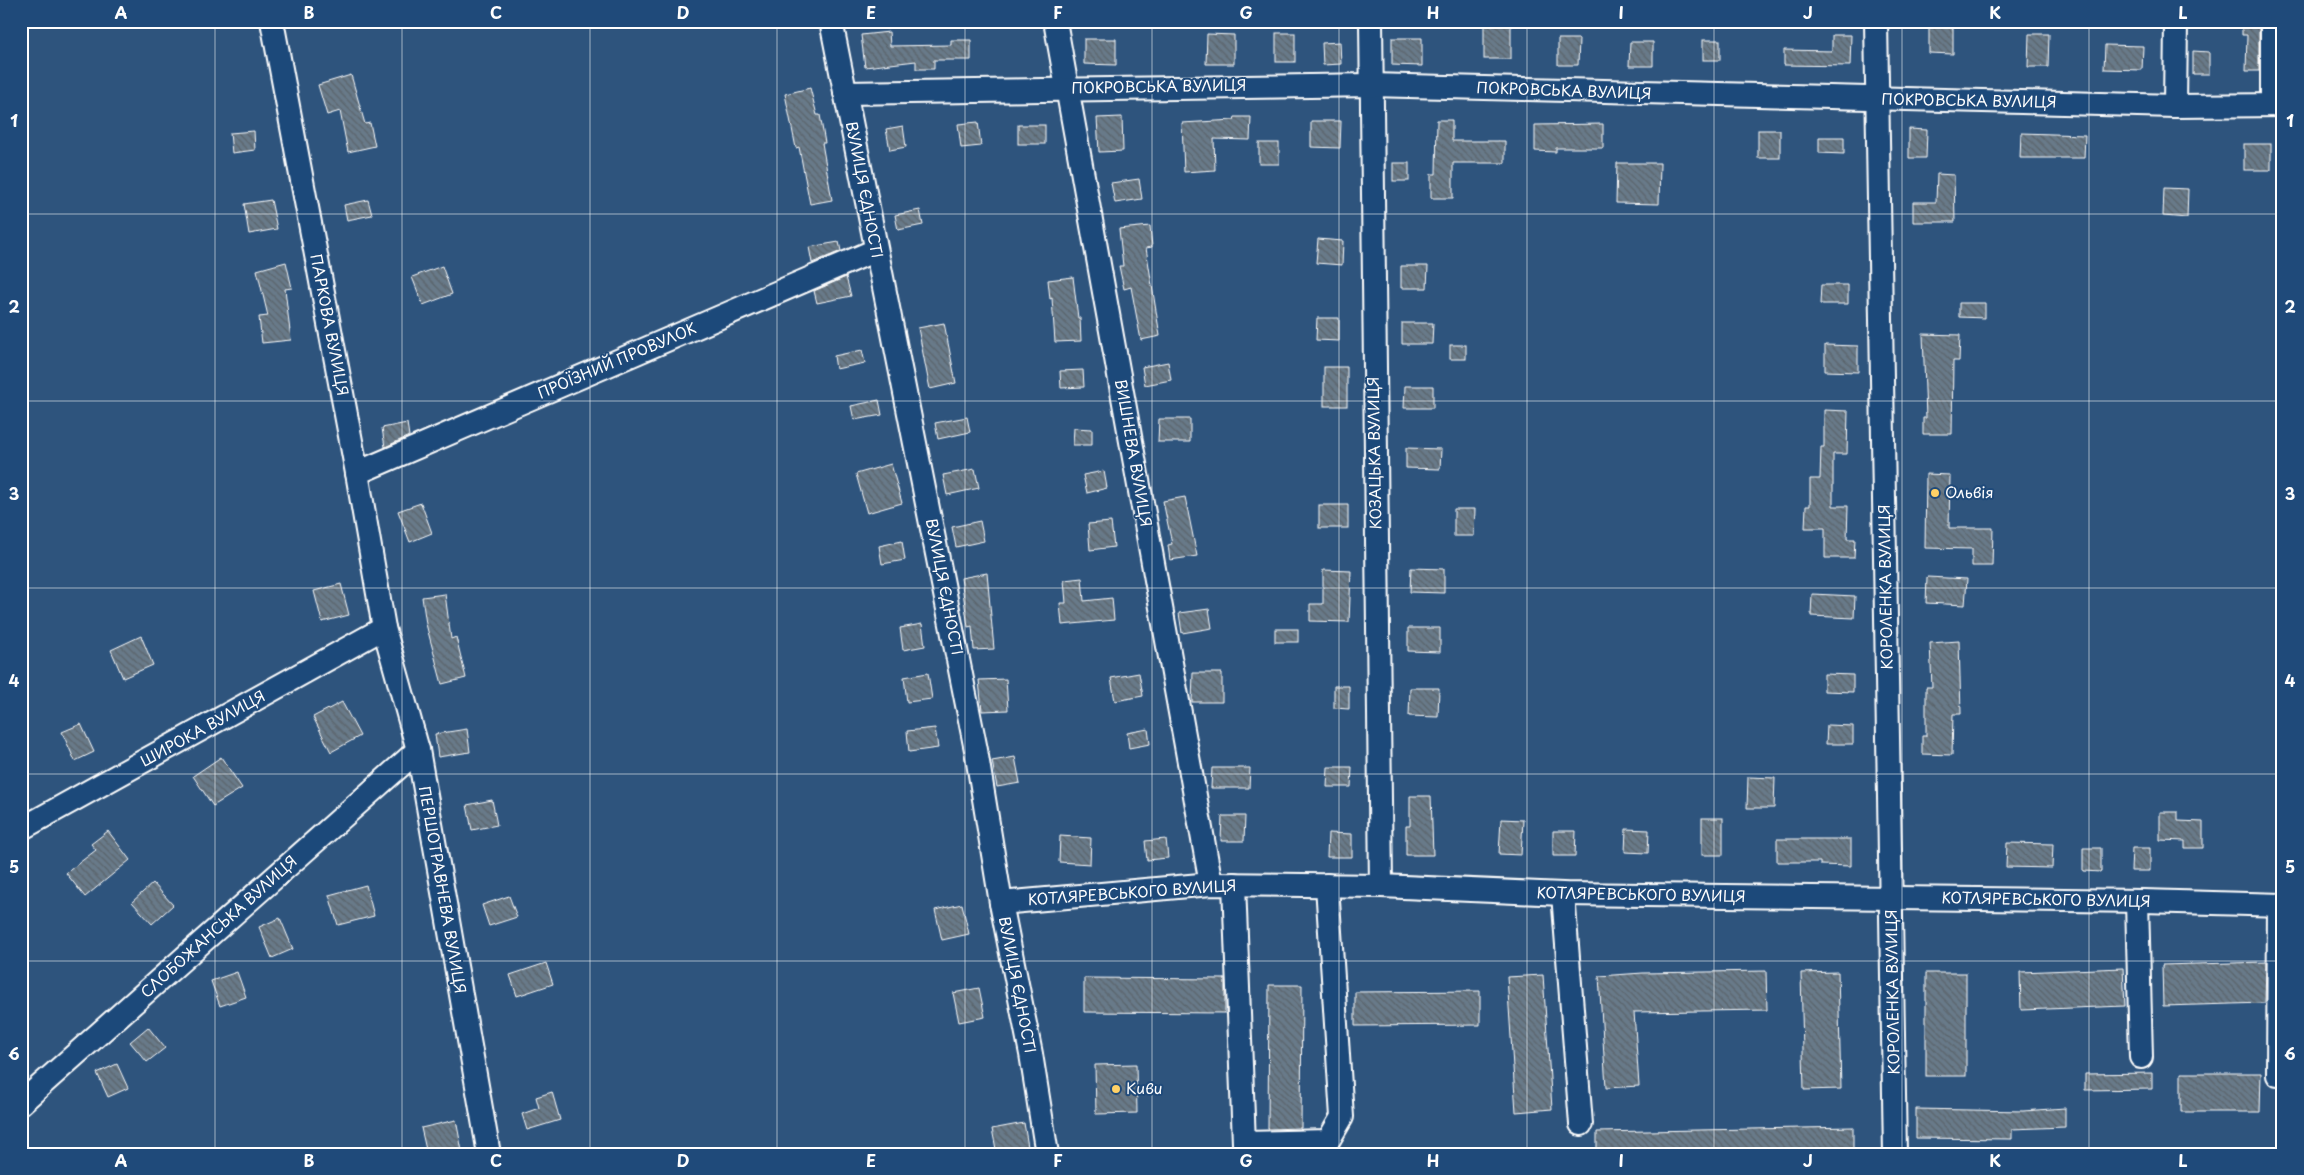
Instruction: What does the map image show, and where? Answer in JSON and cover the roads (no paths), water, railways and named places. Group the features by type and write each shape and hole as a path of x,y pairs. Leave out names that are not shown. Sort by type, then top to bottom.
{"street":[{"name":"ПАРКОВА ВУЛИЦЯ","path":"272,21 357,473 384,628"},
{"name":"ВУЛИЦЯ ЄДНОСТІ","path":"831,21 976,750 1001,903 1031,1054 1047,1154"},
{"name":"ВИШНЕВА ВУЛИЦЯ","path":"1055,21 1212,884"},
{"name":"КОЗАЦЬКА ВУЛИЦЯ","path":"1371,21 1381,886"},
{"name":"КОРОЛЕНКА ВУЛИЦЯ","path":"1876,21 1895,1154"},
{"path":"2174,106 2176,21"},
{"path":"2272,21 2277,105"},
{"name":"ПОКРОВСЬКА ВУЛИЦЯ","path":"845,93 1067,88 1371,85 2174,106 2277,105"},
{"name":"ПРОЇЗНИЙ ПРОВУЛОК","path":"357,473 876,250"},
{"name":"ПЕРШОТРАВНЕВА ВУЛИЦЯ","path":"384,628 418,750 489,1154"},
{"name":"ШИРОКА ВУЛИЦЯ","path":"21,829 384,628"},
{"name":"СЛОБОЖАНСЬКА ВУЛИЦЯ","path":"21,1103 418,750"},
{"name":"КОТЛЯРЕВСЬКОГО ВУЛИЦЯ","path":"1001,903 1212,884 1234,884 1381,886 1563,894 2137,901 2281,905"},
{"path":"1234,884 1244,1143 1328,1148 1342,1117 1327,885"},
{"path":"1563,894 1581,1124"},
{"path":"2137,901 2141,1057"},
{"path":"2278,1075 2281,905"}],"place":[{"name":"Ольвія","path":"1935,493"},
{"name":"Киви","path":"1116,1089"}]}
